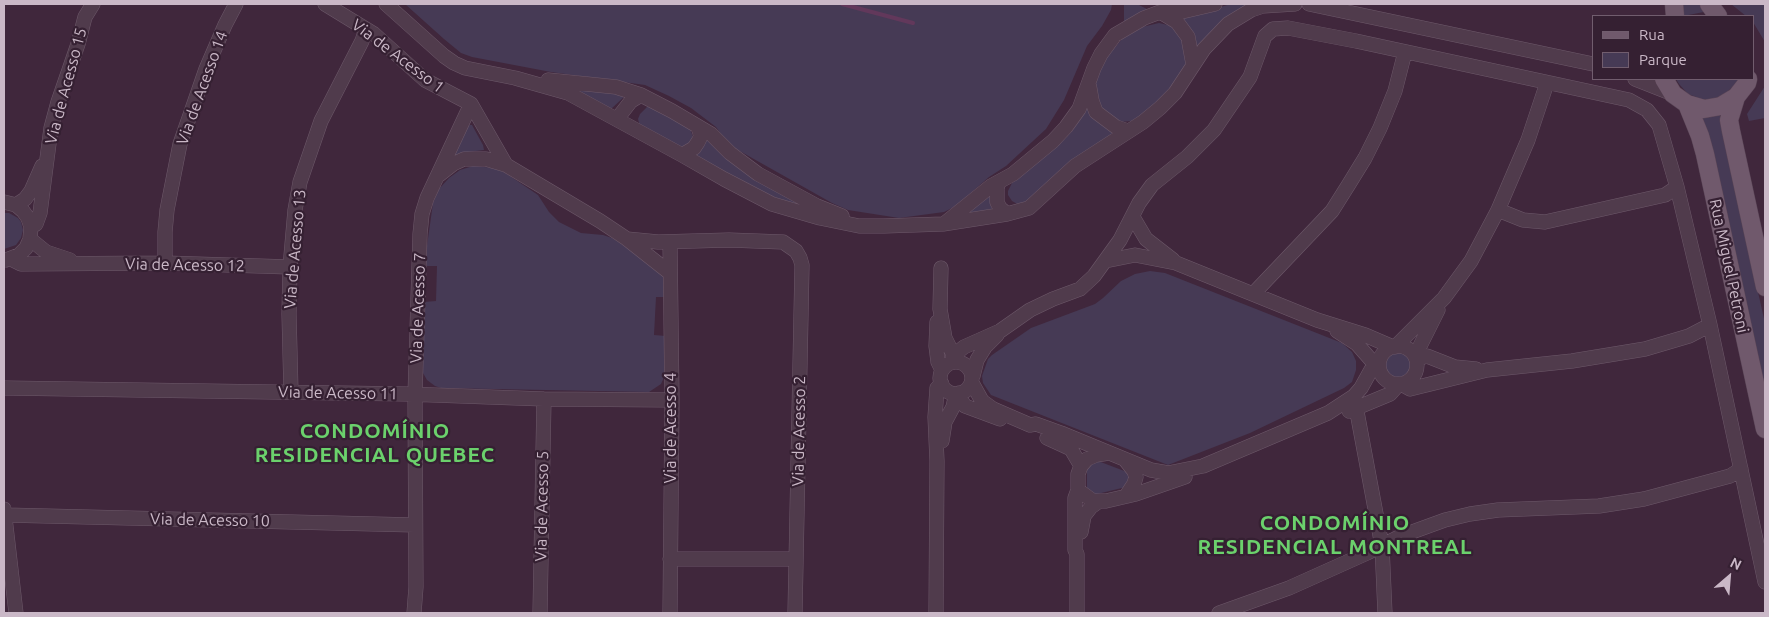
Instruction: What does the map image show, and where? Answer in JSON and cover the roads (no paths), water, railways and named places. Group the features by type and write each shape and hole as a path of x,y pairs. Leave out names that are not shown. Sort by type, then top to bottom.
{"main road":[{"path":"1709,4 1717,15"},
{"name":"Rua Miguel Petroni","path":"1665,80 1680,99 1700,136 1765,430"},
{"path":"1680,99 1704,109 1721,106 1736,97 1748,80"},
{"name":"Rua Miguel Petroni","path":"1736,97 1729,120 1730,131 1765,287"}],"street":[{"name":"Via de Acesso 15","path":"7,260 19,255 26,248 40,213 47,154 58,102 78,44 82,10 93,4"},
{"name":"Via de Acesso 14","path":"165,263 167,210 180,144 206,69 236,4"},
{"name":"Via de Acesso 1","path":"325,4 366,29 425,80 471,104"},
{"path":"386,4 454,63 478,72 515,78 616,87 641,95 711,134 723,148 746,166 798,196 837,214 884,226"},
{"path":"943,224 983,192 1013,174 1066,127 1078,109 1101,54 1115,35 1144,18 1160,12 1181,12 1215,4"},
{"path":"515,78 568,93 772,204 828,220 859,226 943,224 1007,214 1029,208 1075,166 1143,122 1160,108 1220,31 1238,16 1264,6 1295,4"},
{"path":"1309,4 1592,64"},
{"path":"1160,12 1177,22 1188,37 1193,64"},
{"path":"1000,331 976,360 972,379 967,390 958,394 948,391 942,384 940,375 959,351 970,343 1000,331 1038,306 1080,289 1094,276 1105,262 1139,203 1152,186 1187,157 1214,130 1250,77 1265,36 1269,32 1280,28 1288,28 1629,100 1647,110 1659,124 1678,187 1710,325 1765,582"},
{"name":"Via de Acesso 13","path":"291,392 290,267 295,210 300,182 321,121 362,41 366,29"},
{"path":"1253,294 1332,211 1366,158 1395,91 1405,52"},
{"path":"1637,80 1680,99"},
{"path":"1089,83 1096,112 1116,128 1128,131"},
{"path":"1385,613 1382,546 1356,402 1371,370 1379,364 1384,353 1394,347 1444,298 1471,261 1498,210 1528,140 1547,83"},
{"path":"617,119 631,101 641,95"},
{"path":"471,104 506,165"},
{"name":"Via de Acesso 7","path":"414,613 416,587 415,395 422,214 427,198 471,104"},
{"path":"682,155 694,148 698,142 701,136 698,127"},
{"name":"Via de Acesso 15","path":"10,203 25,199 47,154"},
{"path":"437,177 453,164 464,159 486,159 506,165 600,221 627,239 670,273"},
{"path":"999,182 997,202 1000,208 1007,214"},
{"path":"1498,210 1523,220 1545,222 1665,195 1678,187"},
{"path":"10,203 23,211 28,218 31,233"},
{"path":"1132,217 1146,239 1176,263"},
{"name":"Via de Acesso 12","path":"31,233 53,255 81,263"},
{"path":"627,239 670,242"},
{"name":"Via de Acesso 2","path":"670,242 729,240 782,242 796,251 802,265 795,613"},
{"name":"Via de Acesso 4","path":"670,242 672,400 670,613"},
{"path":"1030,425 1036,424 1161,473 1168,473 1203,466 1356,402 1390,394 1400,384 1415,375 1416,358 1407,348 1394,347 1365,335 1317,320 1176,263 1135,255 1105,262"},
{"name":"Via de Acesso 12","path":"7,260 21,264 53,265 165,263 290,267"},
{"path":"941,268 940,309 936,346 938,362 948,366 964,363 971,371 980,399 985,404 1030,425 1044,436 1071,449 1081,466"},
{"path":"1416,358 1444,298"},
{"path":"940,309 945,338 952,352 948,366"},
{"path":"1317,320 1349,338 1371,360 1379,364"},
{"path":"942,323 958,339 970,343"},
{"path":"1379,364 1380,371 1387,381 1410,389 1486,370 1572,362 1645,349 1689,336 1710,325"},
{"path":"1416,358 1427,356 1455,367 1486,370"},
{"path":"936,613 937,461 935,417 937,388 942,384"},
{"name":"Via de Acesso 11","path":"4,388 672,400"},
{"path":"958,394 963,404 975,411 999,419 1009,419 1012,417"},
{"path":"937,461 945,422 958,394"},
{"name":"Via de Acesso 5","path":"540,613 544,399"},
{"path":"1077,613 1077,554 1075,550 1078,474 1083,462 1091,457 1110,453"},
{"path":"1124,459 1134,471 1136,477 1126,496"},
{"path":"1077,554 1084,516 1098,502 1126,496 1178,480 1192,474 1203,466"},
{"path":"1219,613 1289,588 1401,536 1445,520 1470,514 1526,508 1599,506 1644,499 1730,476 1741,469"},
{"path":"1078,490 1089,499 1098,502"},
{"path":"4,512 16,613"},
{"name":"Via de Acesso 10","path":"4,512 415,525"},
{"path":"670,560 796,559"}],"waterway":[{"path":"842,4 913,23"}],"district":[{"name":"CONDOMÍNIO RESIDENCIAL QUEBEC","path":"375,443"},
{"name":"CONDOMÍNIO RESIDENCIAL MONTREAL","path":"1335,535"}]}
